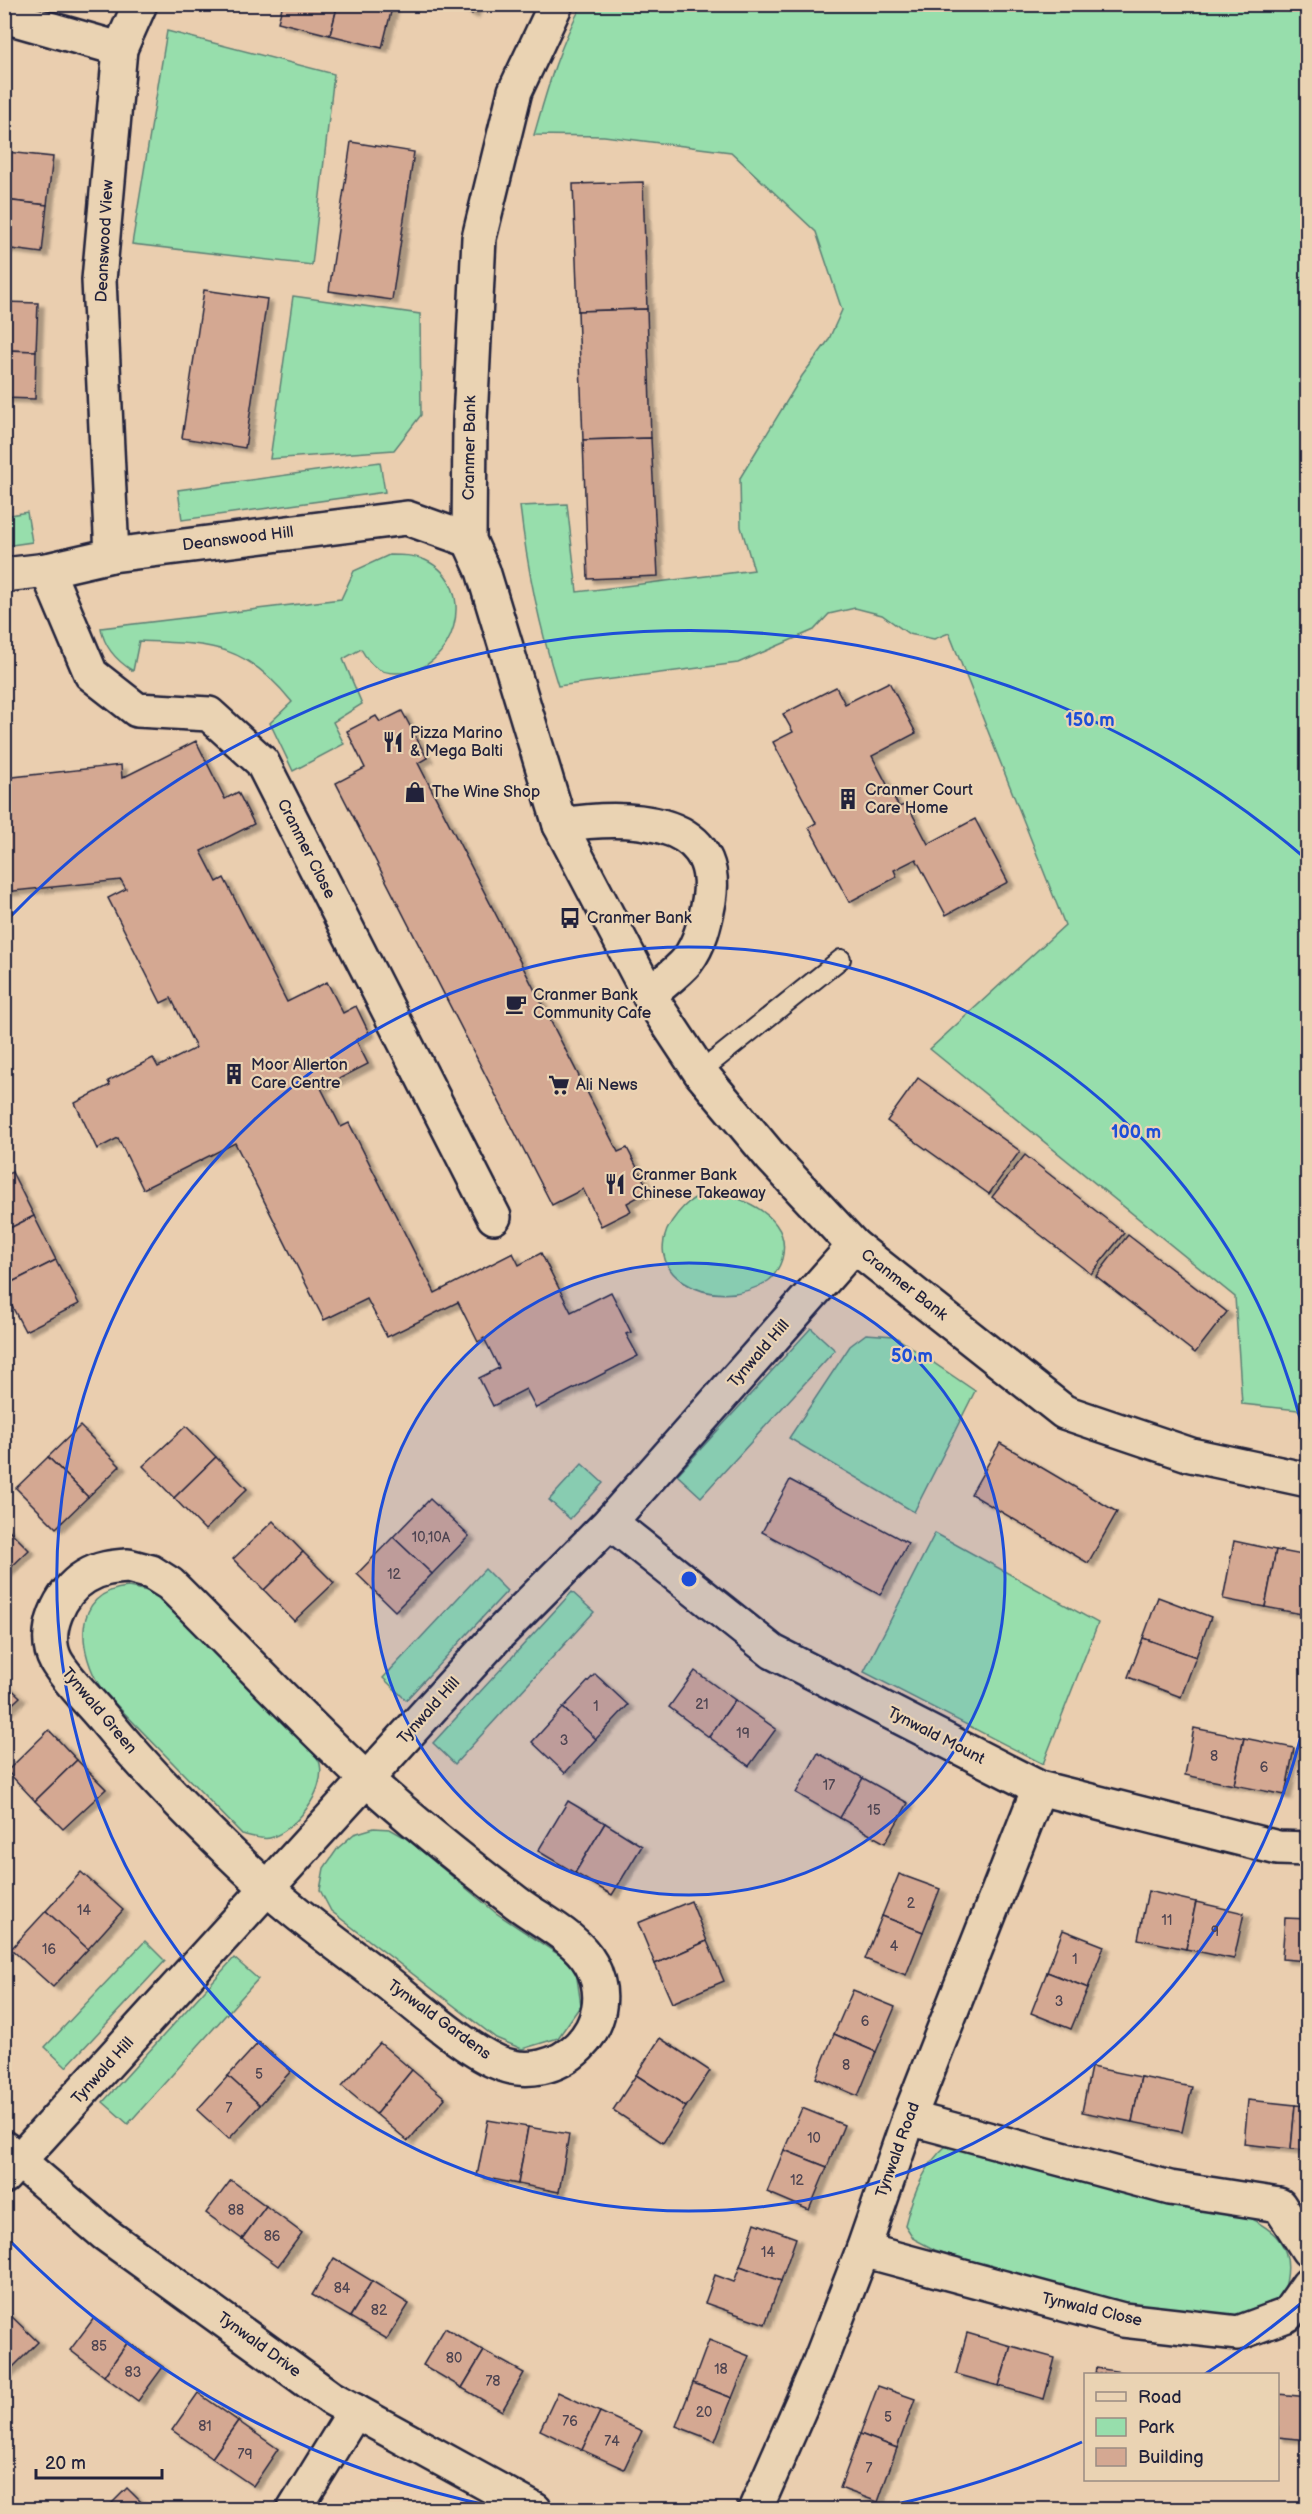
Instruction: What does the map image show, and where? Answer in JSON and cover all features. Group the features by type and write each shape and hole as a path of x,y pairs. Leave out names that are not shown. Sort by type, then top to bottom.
{"street":[{"name":"Deanswood View","path":"112,555 99,280 120,50 140,4"},
{"name":"Cranmer Bank","path":"556,4 515,91 479,238 470,420 469,540 483,571 560,825 649,995 700,1072 771,1157 854,1246 1064,1412 1191,1455 1308,1480"},
{"path":"4,16 120,50"},
{"name":"Deanswood Hill","path":"4,575 47,570 112,555 407,518 469,540"},
{"name":"Cranmer Close","path":"47,570 91,674 137,710 209,714 262,762 494,1217"},
{"path":"560,825 597,819 628,819 657,824 686,836 705,858 711,888 704,927 687,961 649,995"},
{"name":"Tynwald Hill","path":"10,2162 367,1780 496,1637 610,1522 854,1246"},
{"name":"Tynwald Mount","path":"610,1522 773,1652 1039,1788 1278,1848 1308,1849"},
{"name":"Tynwald Green","path":"267,1887 129,1749 55,1660 51,1636 55,1614 67,1593 84,1577 105,1568 128,1566 151,1572 161,1578 170,1584 367,1780"},
{"name":"Tynwald Gardens","path":"267,1887 431,2018 493,2061 514,2069 538,2069 560,2062 578,2049 592,2031 599,2009 599,1986 591,1964 577,1946 517,1903 367,1780"},
{"name":"Tynwald Road","path":"755,2510 817,2368 863,2250 909,2118 1039,1788"},
{"path":"909,2118 1170,2188 1279,2205 1308,2250"},
{"name":"Tynwald Drive","path":"10,2162 331,2398 535,2510"},
{"name":"Tynwald Close","path":"863,2250 1123,2320 1238,2334 1287,2315 1308,2285"},
{"path":"294,2510 355,2410"}],"lane":[{"path":"700,1072 841,959"}],"green space":[{"path":"582,5 1307,5 1307,1411 1242,1404 1235,1297 930,1049 1065,925 949,633 934,639 909,634 882,615 855,608 829,614 814,630 738,663 558,686 534,597 520,506 567,504 577,592 754,570 741,527 740,478 802,376 828,341 842,310 816,232 731,152 604,136 534,135 560,52"},
{"path":"167,31 334,74 312,265 132,244"},
{"path":"293,296 420,314 421,415 394,450 270,459"},
{"path":"380,462 385,492 182,520 178,490"},
{"path":"27,512 32,542 5,546 5,516"},
{"path":"389,555 421,558 442,572 452,588 456,607 454,627 446,645 433,660 416,670 396,673 379,670 368,660 361,649 343,659 362,704 333,722 344,744 293,771 270,723 292,702 275,682 258,668 224,650 186,643 139,641 133,671 112,653 101,628 341,599 354,571"},
{"path":"722,1193 745,1202 767,1215 775,1223 784,1245 780,1265 768,1281 746,1291 723,1294 702,1291 684,1282 670,1269 664,1253 666,1234 682,1208 699,1196"},
{"path":"811,1328 835,1350 701,1497 677,1475"},
{"path":"866,1334 894,1336 975,1391 914,1512 789,1438 850,1346"},
{"path":"582,1464 603,1483 570,1519 549,1500"},
{"path":"935,1533 1098,1623 1043,1764 864,1672"},
{"path":"485,1569 507,1591 406,1700 383,1678"},
{"path":"128,1587 148,1591 169,1602 311,1748 316,1756 320,1764 321,1775 313,1797 298,1819 280,1834 264,1838 242,1834 102,1690 88,1659 84,1642 84,1627 88,1612 96,1600 109,1591"},
{"path":"572,1592 594,1612 455,1764 433,1743"},
{"path":"374,1828 390,1829 406,1838 496,1913 562,1957 576,1972 581,2005 558,2038 522,2049 496,2038 331,1911 320,1890 324,1868 338,1848 354,1834"},
{"path":"145,1941 165,1961 66,2067 45,2047"},
{"path":"234,1958 258,1979 128,2124 103,2102"},
{"path":"946,2146 964,2147 1231,2210 1247,2217 1271,2232 1280,2241 1285,2252 1288,2264 1287,2279 1282,2297 1268,2307 1245,2314 1221,2318 1186,2315 1083,2297 935,2250 914,2239 905,2225 911,2204 925,2172"}],"building":[{"path":"283,4 338,4 330,35 278,22"},
{"path":"338,4 393,4 382,48 330,35"},
{"path":"455,4 477,4 472,14"},
{"path":"351,142 414,152 392,300 329,291"},
{"path":"7,152 53,157 47,205 4,200"},
{"path":"643,182 647,309 578,311 573,184"},
{"path":"4,200 47,205 42,253 4,248"},
{"path":"204,290 267,299 245,448 182,438"},
{"path":"4,302 38,303 36,351 4,350"},
{"path":"647,309 651,438 583,440 578,311"},
{"path":"4,350 36,351 35,399 4,398"},
{"path":"651,438 658,576 588,579 583,440"},
{"name":"Cranmer Court Care Home","path":"889,682 916,733 872,756 899,807 907,804 928,844 975,819 1008,882 946,915 916,859 894,870 897,877 849,902 809,827 816,823 773,742 793,732 783,714 836,687 845,704"},
{"path":"402,711 427,758 418,763 618,1152 627,1148 649,1191 627,1203 631,1211 601,1226 583,1189 552,1205 336,783 365,768 347,731 376,716 380,722"},
{"name":"Moor Allerton Care Centre","path":"196,741 225,799 238,792 254,824 201,851 217,882 224,878 287,1002 327,982 343,1013 356,1006 369,1033 356,1040 368,1064 321,1088 341,1127 349,1123 435,1293 513,1253 519,1265 541,1253 571,1312 611,1292 631,1332 626,1334 638,1356 536,1408 526,1389 493,1406 479,1378 499,1368 484,1338 478,1342 458,1302 387,1337 367,1299 324,1320 235,1143 143,1189 118,1138 97,1149 75,1103 110,1085 108,1081 153,1058 158,1067 196,1048 171,998 161,1003 108,898 126,889 121,880 4,892 4,778 121,765 122,778"},
{"path":"918,1078 1020,1151 989,1194 887,1121"},
{"path":"1025,1155 1124,1233 1091,1274 992,1197"},
{"path":"12,1172 34,1216 4,1231 4,1176"},
{"path":"34,1216 56,1260 4,1286 4,1231"},
{"path":"1128,1235 1227,1312 1195,1353 1096,1276"},
{"path":"56,1260 79,1304 25,1331 4,1291 4,1286"},
{"path":"80,1426 120,1466 88,1497 48,1457"},
{"path":"186,1426 216,1457 174,1498 143,1466"},
{"path":"1000,1443 1117,1512 1088,1563 971,1494"},
{"path":"48,1457 88,1497 56,1528 16,1488"},
{"path":"216,1457 247,1489 205,1530 174,1498"},
{"path":"790,1480 908,1543 880,1595 762,1532"},
{"path":"430,1499 469,1536 432,1574 393,1537"},
{"path":"273,1521 303,1552 264,1590 233,1559"},
{"path":"4,1525 29,1550 4,1574"},
{"path":"393,1537 432,1574 395,1611 357,1574"},
{"path":"1234,1541 1276,1550 1265,1607 1223,1599"},
{"path":"1276,1550 1308,1556 1307,1615 1265,1607"},
{"path":"303,1552 334,1583 294,1621 264,1590"},
{"path":"1158,1597 1211,1617 1196,1657 1143,1638"},
{"path":"1143,1638 1196,1657 1181,1697 1128,1677"},
{"path":"695,1671 735,1700 709,1737 669,1707"},
{"path":"595,1674 628,1705 596,1739 563,1708"},
{"path":"4,1682 20,1697 4,1712"},
{"path":"735,1700 776,1729 749,1766 709,1737"},
{"path":"563,1708 596,1739 565,1773 532,1742"},
{"path":"1194,1728 1244,1738 1234,1785 1185,1775"},
{"path":"49,1730 77,1760 35,1801 7,1771"},
{"path":"1244,1738 1294,1748 1285,1795 1234,1785"},
{"path":"818,1753 863,1778 840,1818 796,1793"},
{"path":"77,1760 106,1789 63,1829 35,1801"},
{"path":"863,1778 908,1803 885,1843 840,1818"},
{"path":"568,1801 605,1823 575,1873 538,1851"},
{"path":"605,1823 642,1846 612,1895 575,1873"},
{"path":"81,1872 123,1910 88,1949 46,1911"},
{"path":"899,1874 940,1889 923,1932 882,1916"},
{"path":"1148,1891 1196,1902 1186,1949 1138,1939"},
{"path":"691,1901 707,1941 655,1964 638,1923"},
{"path":"1196,1902 1244,1913 1234,1959 1186,1949"},
{"path":"46,1911 88,1949 53,1987 11,1949"},
{"path":"882,1916 923,1932 906,1975 865,1959"},
{"path":"1285,1918 1308,1919 1308,1961 1282,1959"},
{"path":"1063,1930 1104,1946 1088,1988 1047,1972"},
{"path":"707,1941 724,1981 672,2003 655,1964"},
{"path":"1047,1972 1088,1988 1071,2029 1031,2013"},
{"path":"853,1990 895,2007 876,2052 834,2034"},
{"path":"834,2034 876,2052 858,2096 816,2078"},
{"path":"660,2038 710,2071 686,2107 636,2075"},
{"path":"259,2042 291,2071 260,2105 228,2076"},
{"path":"380,2043 412,2070 376,2114 342,2086"},
{"path":"1091,2067 1141,2077 1132,2122 1082,2112"},
{"path":"412,2070 445,2098 408,2141 376,2114"},
{"path":"636,2075 686,2107 663,2143 613,2110"},
{"path":"228,2076 260,2105 229,2139 197,2110"},
{"path":"1141,2077 1192,2087 1182,2132 1132,2122"},
{"path":"1248,2100 1295,2105 1291,2149 1244,2144"},
{"path":"1295,2105 1308,2106 1308,2150 1291,2149"},
{"path":"802,2108 844,2125 827,2167 784,2150"},
{"path":"488,2120 528,2127 518,2184 477,2176"},
{"path":"528,2127 569,2134 559,2192 518,2184"},
{"path":"784,2150 827,2167 809,2210 767,2192"},
{"path":"231,2180 266,2206 242,2239 206,2213"},
{"path":"266,2206 302,2233 278,2266 242,2239"},
{"path":"755,2223 796,2238 781,2281 740,2266"},
{"path":"334,2258 372,2281 350,2317 312,2295"},
{"path":"740,2266 781,2281 765,2324 705,2303 715,2275 734,2282"},
{"path":"372,2281 409,2304 387,2339 350,2317"},
{"path":"6,2311 38,2342 4,2376 4,2313"},
{"path":"94,2318 128,2342 104,2376 70,2350"},
{"path":"445,2328 484,2351 462,2388 423,2365"},
{"path":"967,2333 1011,2346 999,2386 956,2374"},
{"path":"709,2340 749,2356 732,2398 693,2383"},
{"path":"128,2342 163,2367 138,2401 104,2376"},
{"path":"1011,2346 1055,2358 1044,2399 999,2386"},
{"path":"484,2351 524,2373 502,2411 462,2388"},
{"path":"1096,2368 1128,2373 1095,2373"},
{"path":"693,2383 732,2398 715,2441 676,2426"},
{"path":"878,2386 915,2399 897,2448 860,2434"},
{"path":"558,2392 600,2412 582,2450 540,2430"},
{"path":"198,2393 238,2421 212,2458 172,2430"},
{"path":"1279,2394 1308,2397 1308,2440 1279,2437"},
{"path":"600,2412 642,2431 624,2469 582,2450"},
{"path":"238,2421 278,2449 253,2486 212,2458"},
{"path":"860,2434 897,2448 878,2502 840,2488"},
{"path":"127,2488 149,2510 105,2510"}],"place":[{"name":"Pizza Marino & Mega Balti","path":"393,742"},
{"name":"The Wine Shop","path":"415,792"},
{"name":"Cranmer Court Care Home","path":"848,799"},
{"name":"Cranmer Bank","path":"570,918"},
{"name":"Cranmer Bank Community Cafe","path":"516,1004"},
{"name":"Moor Allerton Care Centre","path":"234,1074"},
{"name":"Ali News","path":"559,1085"},
{"name":"Cranmer Bank Chinese Takeaway","path":"615,1184"}]}
